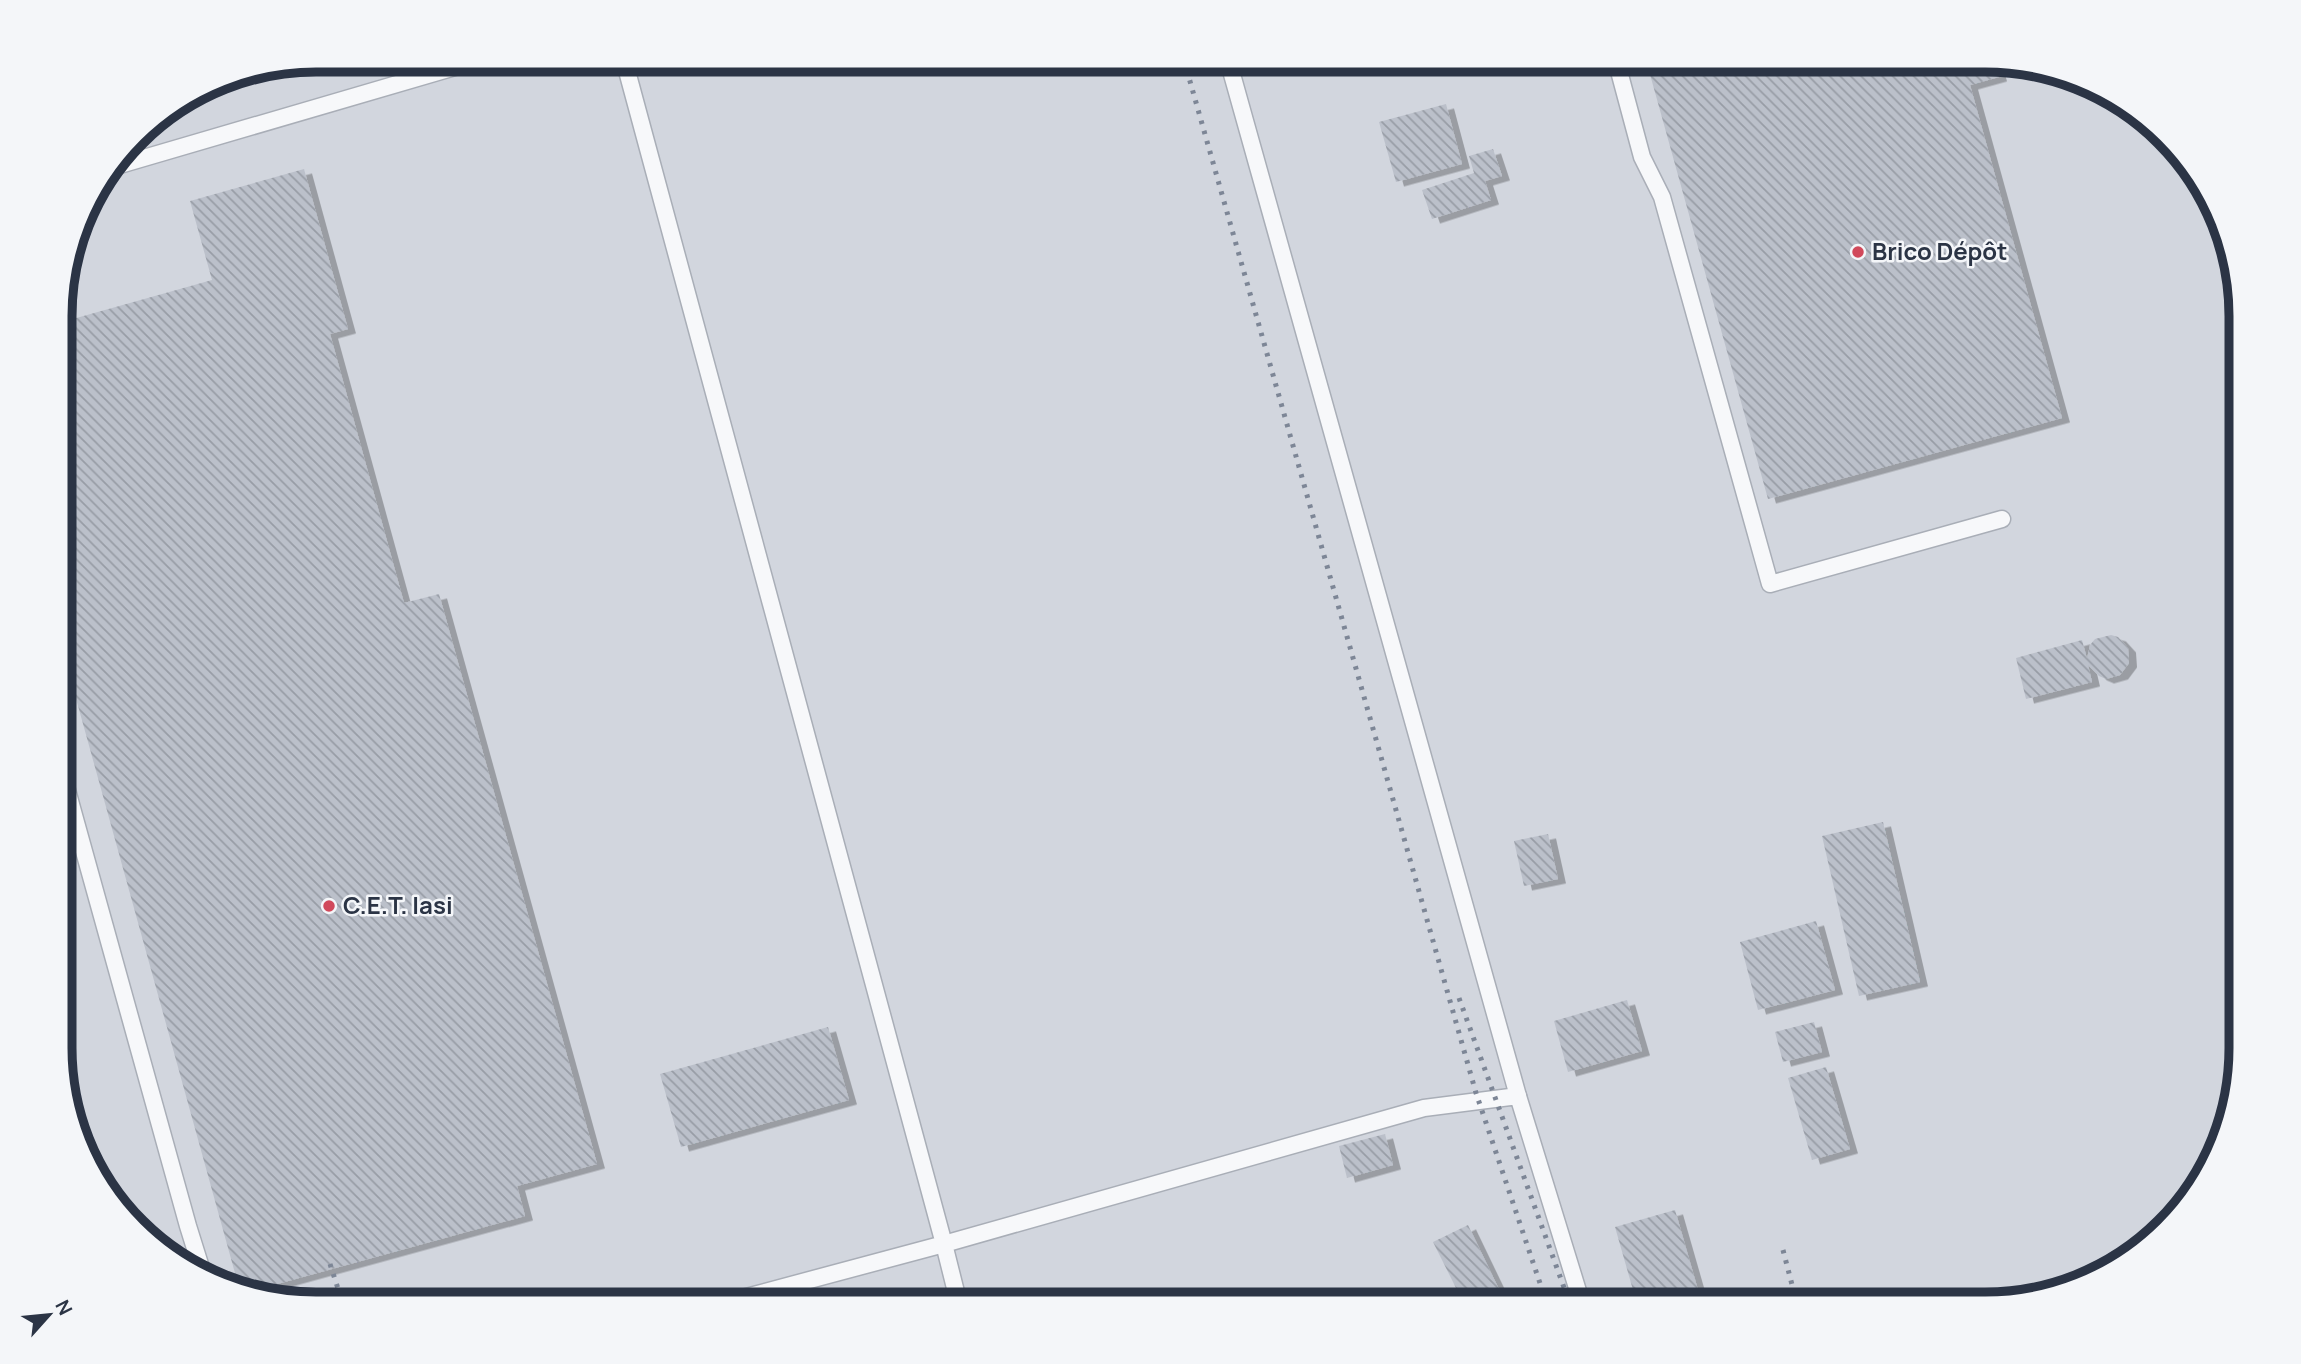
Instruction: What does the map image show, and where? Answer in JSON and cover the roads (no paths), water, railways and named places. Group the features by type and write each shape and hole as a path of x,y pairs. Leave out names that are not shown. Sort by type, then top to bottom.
{"lane":[{"path":"125,163 438,72"},
{"path":"627,72 956,1292"},
{"path":"1231,72 1517,1096 1578,1292"},
{"path":"1619,72 1643,157 1661,197 1770,584 2002,519"},
{"path":"72,808 200,1263"},
{"path":"765,1292 1424,1108 1517,1096"}],"railway":[{"path":"1187,72 1476,1093 1543,1292"},
{"path":"1459,998 1566,1292"},
{"path":"1783,1250 1794,1292"},
{"path":"330,1264 339,1292"}],"place":[{"name":"Brico Dépôt","path":"1858,252"},
{"name":"C.E.T. Iasi","path":"329,906"}]}
